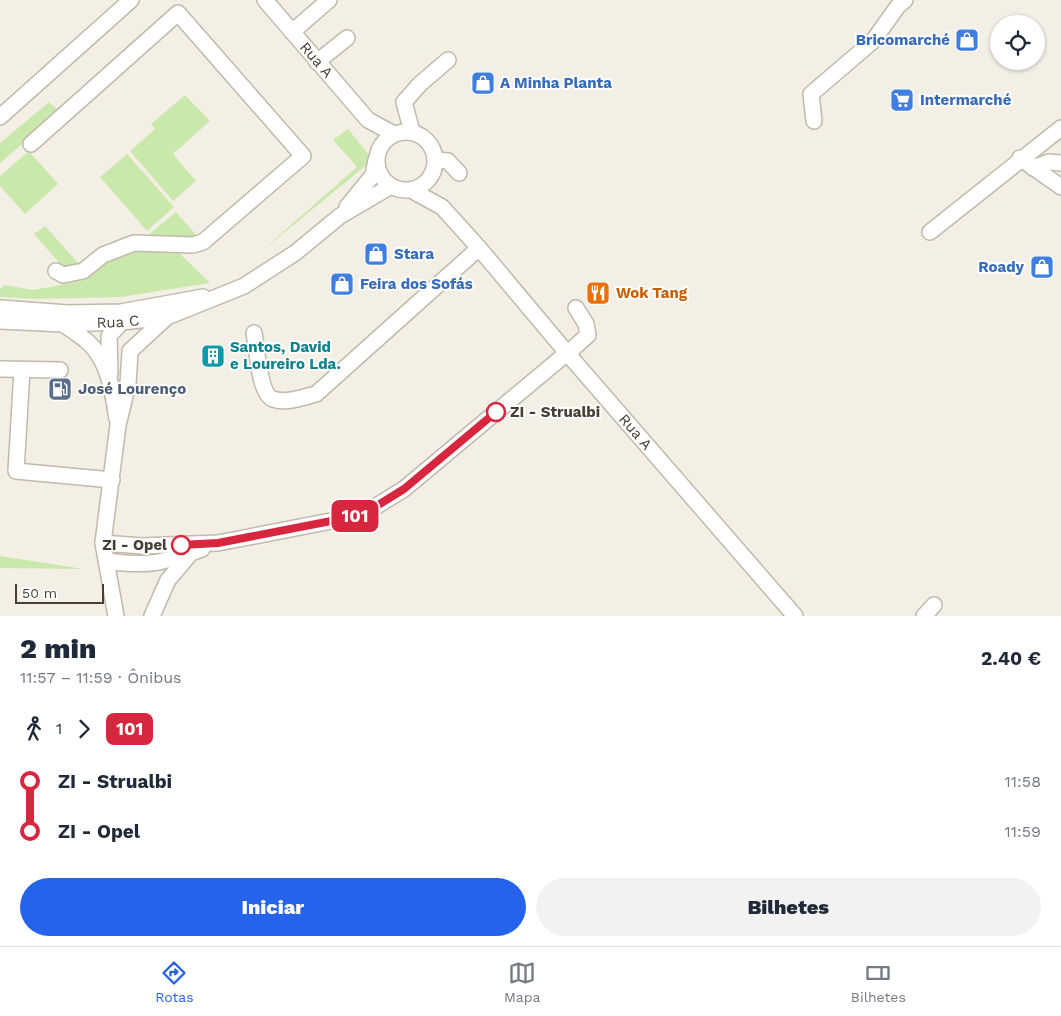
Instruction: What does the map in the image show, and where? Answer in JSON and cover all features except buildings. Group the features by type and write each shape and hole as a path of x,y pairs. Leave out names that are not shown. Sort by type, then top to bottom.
{"street":[{"path":"0,117 131,0"},
{"name":"Rua A","path":"265,0 368,120 394,134"},
{"path":"292,32 329,0"},
{"path":"814,121 812,94 873,41 905,0"},
{"path":"31,144 178,14 303,156 203,242 193,245 134,243 103,255 83,271 63,275 56,271"},
{"path":"317,62 348,38"},
{"path":"412,132 404,102 420,84 448,60"},
{"name":"Rua A","path":"368,120 377,157"},
{"path":"930,232 1020,158 1061,128"},
{"path":"412,132 428,142 435,160 431,176 419,187 411,190 391,186 380,175 377,157 381,145 394,134 412,132"},
{"name":"Rua C","path":"340,216 373,175 377,157"},
{"path":"1020,158 1061,188"},
{"path":"435,160 448,161 459,173"},
{"path":"1033,168 1049,162 1061,163"},
{"path":"431,176 442,207"},
{"name":"Rua C","path":"0,308 121,317 167,317 244,286 295,253 340,216 391,186"},
{"name":"Rua A","path":"411,190 442,207 479,248 567,353 795,616"},
{"path":"254,334 264,391 273,399 291,400 316,394 479,248"},
{"name":"Rua C","path":"0,321 63,324 121,317 229,292"},
{"path":"107,561 140,565 161,562 218,543 362,515 404,489 588,335 586,324 576,308"},
{"path":"116,616 103,543 118,425 128,384 130,351 128,334 121,317"},
{"path":"118,425 108,358 109,336 121,317"},
{"path":"130,351 167,317"},
{"path":"63,324 90,344 110,381"},
{"path":"0,369 60,370"},
{"path":"22,370 16,471 112,480"},
{"path":"103,543 142,546 218,543"},
{"path":"152,616 168,580 192,552"}],"green space":[{"path":"185,95 210,121 173,154 196,181 173,201 130,151 155,129 151,124"},
{"path":"49,102 60,112 0,163 0,143"},
{"path":"348,129 369,155 369,163 259,253 357,167 333,140"},
{"path":"29,151 58,184 25,214 0,186 0,176"},
{"path":"127,154 174,207 147,231 100,177"},
{"path":"176,212 198,237 195,239 146,237"},
{"path":"45,226 79,264 132,251 180,254 210,283 121,297 37,299 0,297 0,289 5,285 33,290 76,282 34,234"},
{"path":"0,556 84,569 0,568"}],"bus line":[{"name":"101","path":"181,545 218,543 362,515 404,489 496,412"}],"place":[{"name":"Bricomarché","path":"967,40"},
{"name":"A Minha Planta","path":"483,83"},
{"name":"Intermarché","path":"902,100"},
{"name":"Stara","path":"376,254"},
{"name":"Roady","path":"1042,267"},
{"name":"Feira dos Sofás","path":"342,284"},
{"name":"Wok Tang","path":"598,293"},
{"name":"Santos, David e Loureiro Lda.","path":"213,356"},
{"name":"José Lourenço","path":"60,389"},
{"name":"ZI - Strualbi","path":"496,412"},
{"name":"ZI - Opel","path":"181,545"}]}
